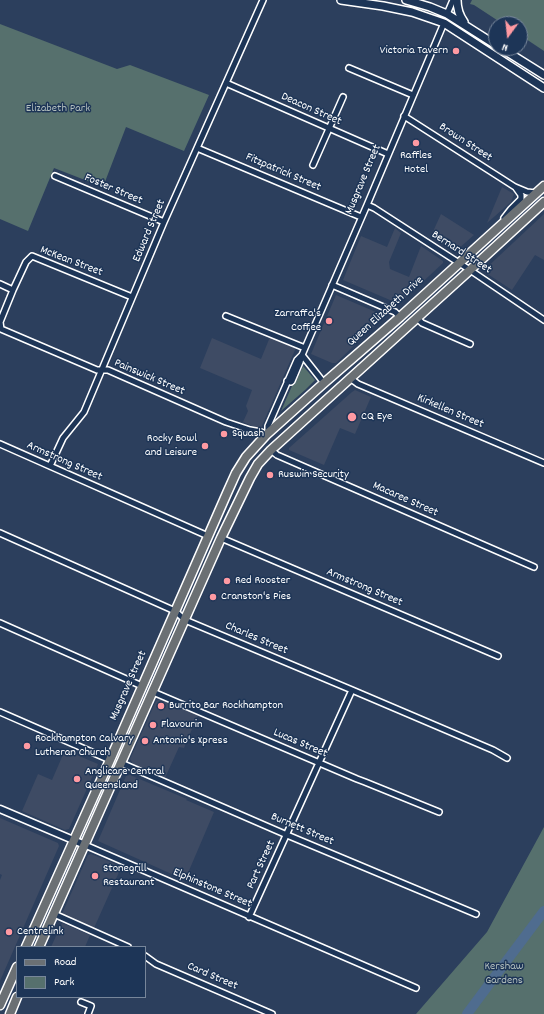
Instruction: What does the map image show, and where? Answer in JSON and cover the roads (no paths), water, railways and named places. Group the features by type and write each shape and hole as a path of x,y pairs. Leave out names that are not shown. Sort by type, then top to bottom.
{"main road":[{"path":"341,0 390,7 412,12 444,23 544,88"},
{"path":"406,0 448,14 488,40"},
{"path":"458,0 458,10 466,25"},
{"name":"Musgrave Street","path":"444,23 448,14"},
{"path":"514,56 543,74"},
{"path":"519,72 525,63"},
{"name":"Queen Elizabeth Drive","path":"246,457 267,434 400,317 544,186"},
{"name":"Queen Elizabeth Drive","path":"258,464 271,450 544,203"},
{"name":"Musgrave Street","path":"26,946 236,473 246,457"},
{"name":"Musgrave Street","path":"39,946 221,538 258,464"},
{"path":"0,1004 16,969"},
{"path":"11,1011 17,998"}],"street":[{"name":"Edward Street","path":"50,466 63,438 84,412 164,222 263,0"},
{"path":"448,14 453,0"},
{"name":"Musgrave Street","path":"267,434 268,426 287,381 297,360 302,355 444,23"},
{"path":"349,68 413,95"},
{"name":"Deacon Street","path":"226,83 388,154"},
{"path":"313,165 342,97"},
{"name":"Brown Street","path":"404,116 515,188 536,193"},
{"name":"Fitzpatrick Street","path":"197,148 361,218"},
{"name":"Foster Street","path":"55,176 164,222"},
{"path":"494,231 521,199 521,195 515,188"},
{"name":"Bernard Street","path":"367,205 374,208 543,318"},
{"name":"McKean Street","path":"1,329 0,322 13,290 26,262 32,256 132,297"},
{"path":"0,284 13,290"},
{"path":"332,285 395,312 400,317"},
{"path":"226,316 305,348"},
{"path":"417,318 422,323 470,344"},
{"name":"Painswick Street","path":"1,329 97,370 108,370 226,422 267,434"},
{"path":"302,355 324,383"},
{"name":"Kirkellen Street","path":"350,378 356,383 544,463"},
{"name":"Armstrong Street","path":"0,444 208,536"},
{"name":"Macaree Street","path":"271,450 279,456 534,567"},
{"name":"Charles Street","path":"0,533 175,611 185,620 493,750 507,758"},
{"name":"Armstrong Street","path":"221,538 498,656"},
{"path":"0,623 142,686"},
{"name":"Part Street","path":"249,917 352,690"},
{"name":"Lucas Street","path":"153,692 357,779 439,812"},
{"path":"0,712 110,760"},
{"name":"Burnett Street","path":"121,763 287,835 476,914"},
{"name":"Elphinstone Street","path":"0,809 416,988"},
{"path":"54,914 126,946"},
{"name":"Card Street","path":"146,957 156,964 272,1014"},
{"path":"81,1002 91,1006 88,1014"},
{"path":"0,1004 11,1011"}],"waterway":[{"path":"467,1014 544,911"}],"place":[{"name":"Victoria Tavern","path":"456,51"},
{"name":"Raffles Hotel","path":"416,143"},
{"name":"Zarraffa's Coffee","path":"329,321"},
{"name":"CQ Eye","path":"352,417"},
{"name":"Squash","path":"224,434"},
{"name":"Rocky Bowl and Leisure","path":"205,446"},
{"name":"Ruswin Security","path":"270,475"},
{"name":"Red Rooster","path":"227,581"},
{"name":"Cranston's Pies","path":"213,597"},
{"name":"Burrito Bar Rockhampton","path":"161,706"},
{"name":"Flavourin","path":"153,725"},
{"name":"Antonio's Xpress","path":"145,741"},
{"name":"Rockhampton Calvary Lutheran Church","path":"27,746"},
{"name":"Anglicare Central Queensland","path":"77,779"},
{"name":"Stonegrill Restaurant","path":"95,876"},
{"name":"Centrelink","path":"9,932"}],"park label":[{"name":"Elizabeth Park","path":"58,109"},
{"name":"Kershaw Gardens","path":"504,974"}]}
